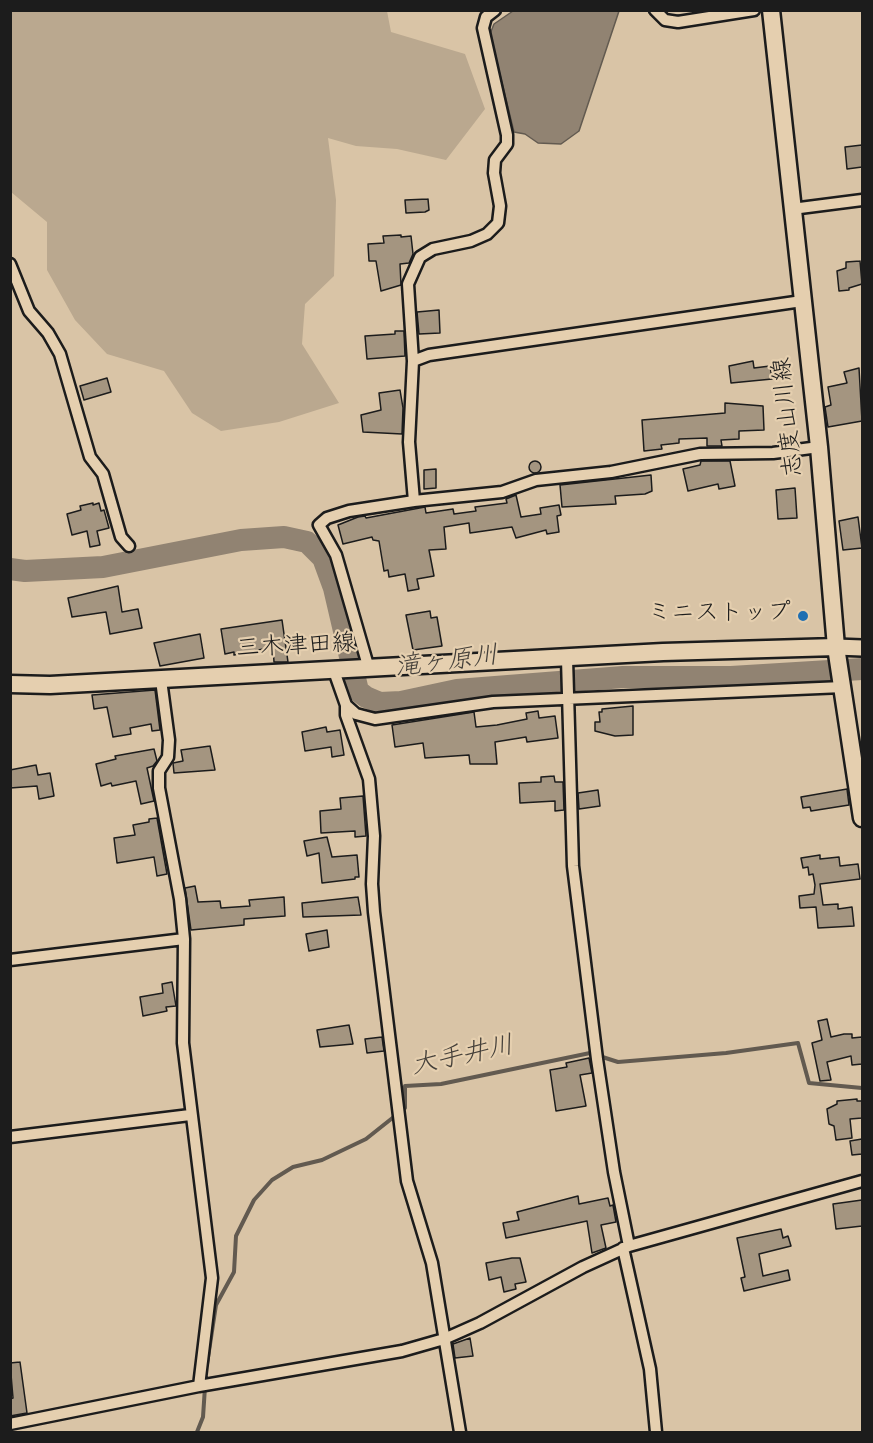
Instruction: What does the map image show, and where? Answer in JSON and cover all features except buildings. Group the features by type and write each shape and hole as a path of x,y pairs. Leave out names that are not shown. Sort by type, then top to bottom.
{"main road":[{"name":"志度山川線","path":"771,10 819,447 837,652 862,818"},
{"name":"三木津田線","path":"10,684 567,663 791,646 837,652"}],"street":[{"path":"414,501 409,442 413,361 408,284 412,269 420,257 432,249 471,241 487,234 498,223 500,206 494,173 495,160 507,144 507,135 483,28 486,17 495,10"},
{"path":"655,10 665,20 678,22 754,10"},
{"path":"792,209 862,201"},
{"path":"10,264 29,311 48,333 60,354 90,457 103,474 121,537 129,546"},
{"path":"413,361 429,356 802,301"},
{"path":"367,669 336,555 319,525 327,518 349,511 414,501 502,492 536,480 611,472 700,454 773,453 819,447"},
{"path":"837,652 862,648"},
{"path":"567,663 573,866 598,1071 626,1247 650,1369 656,1432"},
{"path":"339,670 346,715 363,758 370,789 374,836 372,884 374,912 407,1181 432,1263 460,1432"},
{"path":"161,680 169,740 168,757 159,771 159,788 180,899 184,939 183,1043 190,1115 212,1278 199,1386"},
{"path":"346,705 356,714 375,719 493,702 842,685"},
{"path":"10,960 184,939"},
{"path":"10,1137 190,1115"},
{"path":"10,1424 199,1386 402,1351 444,1339 480,1323 626,1247 862,1181"}],"shaded area":[{"path":"11,10 387,11 391,32 465,54 485,109 446,160 397,149 356,146 328,138 336,200 334,276 305,304 302,344 339,403 279,422 221,431 192,413 164,371 107,354 75,320 47,270 47,222 11,192"},
{"path":"513,11 619,11 579,131 561,144 538,143 525,134 514,132 490,34 494,24"}],"waterway":[{"name":"滝ヶ原川","path":"10,569 25,571 103,567 241,540 284,537 307,542 323,558 334,588 358,691 380,703 401,702 457,690 623,677 731,677 862,669"},
{"name":"大手井川","path":"207,1364 216,1305 234,1272 236,1236 254,1200 272,1180 293,1167 322,1160 366,1139 405,1108 405,1086 441,1084 590,1053 618,1062 726,1053 798,1043 809,1083 862,1088"},
{"name":"大手井川","path":"197,1432 203,1417 205,1387"}],"place":[{"name":"ミニストップ","path":"803,616"}]}
